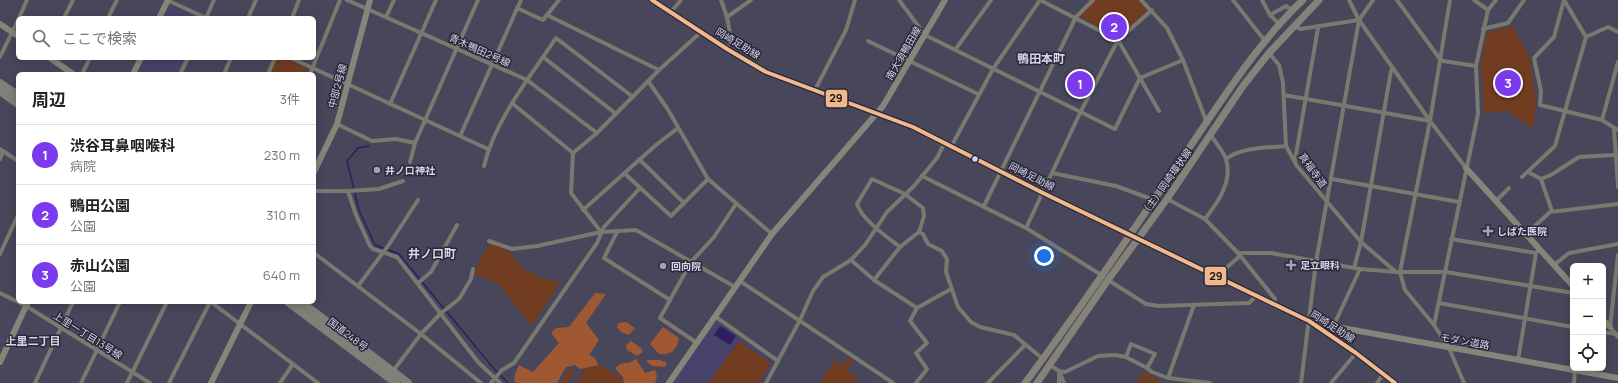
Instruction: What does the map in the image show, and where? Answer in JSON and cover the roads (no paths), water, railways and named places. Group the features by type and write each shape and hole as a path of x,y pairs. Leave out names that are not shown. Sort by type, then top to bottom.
{"highway":[{"path":"0,83 16,94"},
{"path":"0,91 16,103"},
{"name":"国道248号","path":"291,304 389,377 408,383"},
{"name":"国道248号","path":"303,304 396,383"}],"main road":[{"name":"岡崎足助線","path":"652,0 727,49 766,72 913,127 1043,193 1309,321 1356,353 1395,383"},
{"name":"（主）岡崎環状線","path":"1038,383 1105,278 1130,234 1265,41 1292,10 1303,0"},
{"name":"（主）岡崎環状線","path":"1025,383 1105,278 1139,238 1211,135 1243,86 1269,53 1319,0"}],"street":[{"path":"19,16 27,0"},
{"path":"65,16 73,0"},
{"path":"109,16 117,0"},
{"path":"161,16 167,0 202,16"},
{"path":"207,16 214,0"},
{"path":"249,16 256,0"},
{"path":"293,16 299,0"},
{"path":"316,58 340,0"},
{"name":"青木鴨田2号線","path":"347,0 527,80 596,133"},
{"name":"中部2号線","path":"316,168 338,124 370,0"},
{"path":"386,17 394,0"},
{"path":"390,104 436,0"},
{"path":"410,162 415,143 478,0"},
{"path":"460,136 521,0"},
{"path":"517,8 543,20 559,0"},
{"path":"671,12 681,0"},
{"path":"721,0 727,17 730,39 727,49"},
{"path":"727,17 751,0"},
{"path":"815,90 846,30 855,0"},
{"path":"899,0 925,35 1116,129 1140,78 1183,60"},
{"name":"南大須鴨田線","path":"669,383 772,234 888,100 945,0"},
{"path":"955,50 991,0"},
{"path":"766,383 800,320 813,291 823,277 852,260 887,212 922,176 948,145 993,69 1040,0 1076,17 1118,40 1159,111"},
{"path":"984,206 1076,17 1093,0"},
{"path":"1141,0 1152,10 1167,28 1183,60 1207,123"},
{"path":"1233,0 1265,41"},
{"path":"1262,0 1270,16 1280,25"},
{"path":"1349,0 1359,20 1393,69 1466,168 1497,200 1526,234 1538,251 1554,265 1570,283"},
{"path":"1301,383 1316,262 1332,179 1359,20 1374,0"},
{"path":"1397,0 1440,59 1443,61 1476,66"},
{"path":"1450,0 1430,121 1416,194 1398,272 1405,290 1434,325 1448,348 1464,383"},
{"path":"1474,0 1488,10"},
{"path":"1434,325 1478,114 1476,66 1483,29 1488,10 1496,0"},
{"path":"1483,29 1508,23 1524,0"},
{"path":"1522,177 1555,146 1586,37 1564,0"},
{"path":"1564,0 1554,37 1534,58 1541,91 1540,105 1602,120 1616,129 1615,155 1618,187"},
{"path":"1270,16 1286,6 1292,10"},
{"path":"1026,228 1081,111 1118,40 1152,10"},
{"path":"547,15 659,70"},
{"path":"1294,25 1300,29 1318,28 1359,20"},
{"path":"0,57 16,23"},
{"path":"0,24 16,35"},
{"path":"1586,37 1608,27 1618,32"},
{"path":"1295,160 1318,28"},
{"path":"601,232 570,193 573,153 596,133 659,70 701,32"},
{"path":"484,166 488,149 513,104 527,80 556,38 633,97"},
{"path":"868,41 978,94"},
{"path":"1226,159 1233,154 1250,150 1286,146 1283,83 1279,65 1269,53"},
{"path":"543,57 615,113"},
{"path":"53,60 71,72"},
{"path":"83,72 89,60"},
{"path":"134,72 140,60"},
{"path":"181,72 187,60"},
{"path":"225,72 230,60"},
{"path":"269,72 274,60"},
{"path":"296,60 488,149"},
{"path":"311,72 315,60"},
{"path":"1602,120 1618,62"},
{"path":"1354,268 1361,242 1370,186 1393,69"},
{"path":"648,81 667,108 708,180 772,234"},
{"path":"1284,95 1430,121"},
{"path":"513,104 573,153"},
{"path":"338,124 372,141 396,139 415,143"},
{"path":"583,210 639,159 678,128"},
{"path":"1205,219 1219,200 1227,181 1226,159 1211,135"},
{"name":"真福寺道","path":"1286,146 1297,166 1361,242 1398,272"},
{"path":"0,159 2,150 16,160"},
{"path":"1541,179 1551,175 1579,157 1615,155"},
{"path":"639,159 684,203"},
{"path":"1528,172 1541,179 1552,211"},
{"path":"624,173 671,216 708,180"},
{"path":"1052,173 1116,186 1154,200"},
{"path":"922,176 1026,228 1146,304 1194,305 1249,303 1256,296"},
{"path":"874,280 900,247 920,232 924,216 923,208 905,194 872,179 857,204 859,209 876,228 900,247"},
{"path":"1332,179 1459,202"},
{"path":"316,191 348,191 379,188 404,181"},
{"path":"491,383 502,370 514,364 601,237 601,232 640,188"},
{"path":"1497,200 1509,188"},
{"path":"348,191 368,242 373,249 397,257 478,362 500,383"},
{"path":"1167,199 1205,219 1239,255 1275,299 1274,305"},
{"path":"358,286 388,246 418,200"},
{"path":"697,343 660,318 691,262 714,237 736,204"},
{"path":"1526,234 1552,211 1618,204"},
{"path":"0,254 16,220"},
{"path":"418,283 431,272 457,226"},
{"path":"489,240 512,249 537,246 601,232 636,230 735,287"},
{"path":"617,232 604,258 670,300"},
{"path":"920,232 923,234 928,244 942,252 947,259 946,272 951,289 958,307 971,322 980,327 1014,335 1043,359"},
{"path":"1451,239 1538,251"},
{"path":"1554,265 1569,253 1618,244"},
{"path":"1518,360 1538,251"},
{"path":"1220,279 1226,268 1239,255 1271,253 1297,256 1316,262 1360,269 1398,272 1446,272 1570,292"},
{"path":"316,254 421,334 481,383"},
{"path":"1610,327 1618,255"},
{"path":"852,260 874,280 917,308"},
{"path":"389,377 421,334 440,314 459,299 471,279 473,269"},
{"path":"1333,327 1360,269"},
{"path":"740,281 893,383"},
{"path":"916,383 928,369 916,353 927,343 910,321 917,308 951,289"},
{"name":"上里一丁目13号線","path":"0,293 16,300"},
{"path":"1439,303 1570,326"},
{"path":"0,362 27,304"},
{"name":"上里一丁目13号線","path":"27,304 61,328 150,383"},
{"path":"35,383 72,304"},
{"path":"80,383 119,304"},
{"path":"127,383 166,304"},
{"path":"169,383 209,304"},
{"path":"213,304 318,383"},
{"path":"211,383 250,304"},
{"path":"1168,378 1194,305"},
{"path":"716,317 778,361"},
{"name":"モダン道路","path":"1309,321 1333,327 1570,369"},
{"path":"1606,323 1617,336"},
{"path":"1606,333 1617,336"},
{"path":"1126,357 1131,344 1155,354 1147,368"},
{"path":"988,383 1025,345"},
{"path":"1331,383 1356,353"},
{"path":"1050,365 1059,371 1065,372 1098,356 1126,357 1152,372 1168,378 1210,383"},
{"path":"280,383 293,364"},
{"path":"1059,371 1059,383"},
{"path":"1059,371 1064,383"},
{"path":"1574,383 1575,371"},
{"name":"モダン道路","path":"1580,371 1618,378"},
{"path":"1377,383 1383,374"}],"waterway":[{"path":"369,146 358,148 347,161 359,210 375,245 399,254 495,370 508,383"}],"place":[{"name":"鴨田公園","path":"1114,27"},
{"name":"赤山公園","path":"1508,83"},
{"name":"渋谷耳鼻咽喉科","path":"1080,84"},
{"name":"井ノ口神社","path":"377,170"},
{"name":"しばた医院","path":"1488,231"},
{"name":"足立眼科","path":"1291,265"},
{"name":"回向院","path":"663,266"}],"district":[{"name":"鴨田本町","path":"1041,59"},
{"name":"井ノ口町","path":"432,254"},
{"name":"上里二丁目","path":"33,341"}]}
